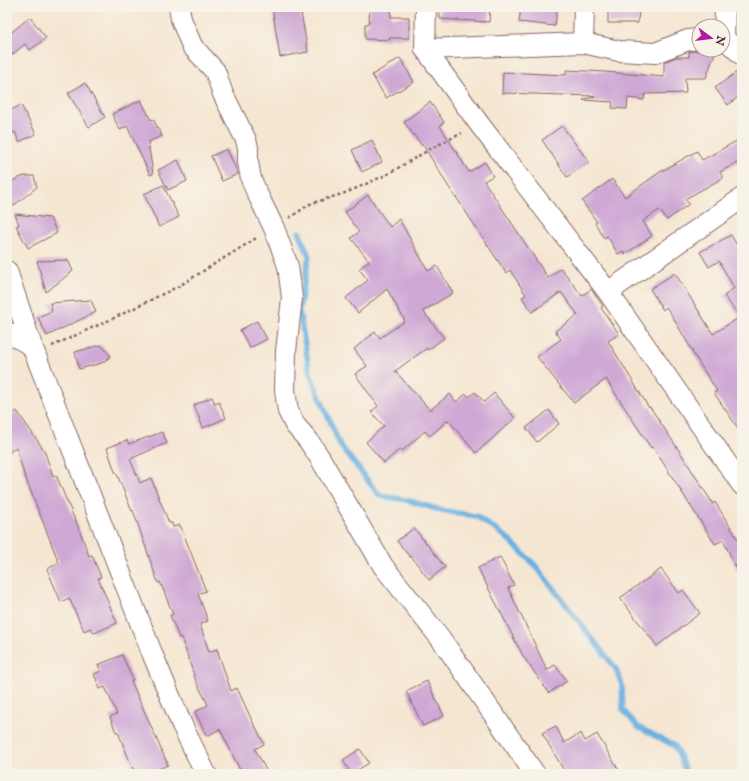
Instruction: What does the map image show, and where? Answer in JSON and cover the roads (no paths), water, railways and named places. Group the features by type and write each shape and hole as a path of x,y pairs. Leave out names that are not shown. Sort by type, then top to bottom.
{"street":[{"path":"179,7 181,19 192,46 215,71 223,94 246,140 251,179 274,228 288,266 292,298 286,351 285,390 288,411 294,425 308,440 320,458 384,566 441,639 535,774"},
{"path":"426,7 425,49 480,125 608,292 742,485"},
{"path":"583,43 584,7"},
{"path":"725,7 725,18"},
{"path":"425,49 583,43 619,51 655,53 691,40"},
{"path":"731,45 742,56"},
{"path":"608,292 739,206"},
{"path":"7,271 32,346 176,711 206,774"},
{"path":"7,332 32,346"}],"waterway":[{"path":"299,232 309,256 299,310 310,374 340,445 380,496 406,500 440,510 476,516 505,536 535,565 616,669 622,685 623,710 638,727 675,746 687,774"}]}
